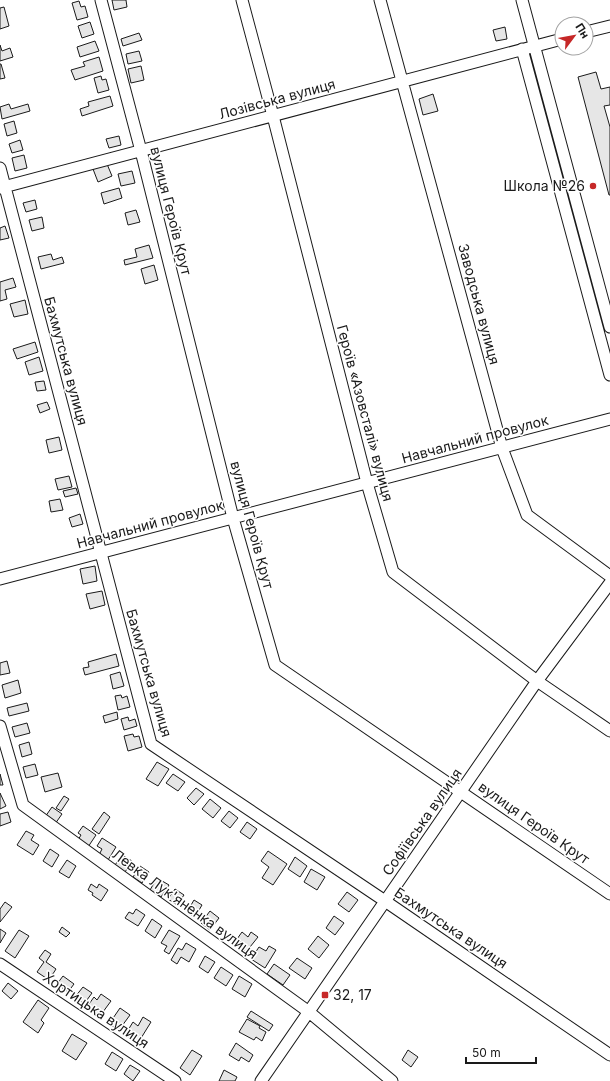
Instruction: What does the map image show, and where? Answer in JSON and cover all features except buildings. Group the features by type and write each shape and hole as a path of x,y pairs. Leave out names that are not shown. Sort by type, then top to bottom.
{"street":[{"name":"вулиця Героїв Крут","path":"101,0 233,518 275,665 610,894"},
{"name":"Героїв «Азовсталі» вулиця","path":"242,0 367,483 393,572 537,681 610,731"},
{"name":"Заводська вулиця","path":"380,0 502,448 527,515 610,576"},
{"path":"522,0 610,327"},
{"path":"594,30 610,26"},
{"name":"Лозівська вулиця","path":"2,188 554,41"},
{"path":"522,49 610,375"},
{"name":"Бахмутська вулиця","path":"0,168 2,188 151,744 385,901 610,1055"},
{"name":"Навчальний провулок","path":"0,579 610,420"},
{"name":"Софіївська вулиця","path":"261,1081 537,681 610,583"},
{"name":"Левка Лук'яненка вулиця","path":"0,726 23,805 309,1012 392,1081"},
{"name":"Хортицька вулиця","path":"0,964 175,1081"}],"place":[{"name":"Школа №26","path":"593,186"},
{"name":"32, 17","path":"325,995"}]}
